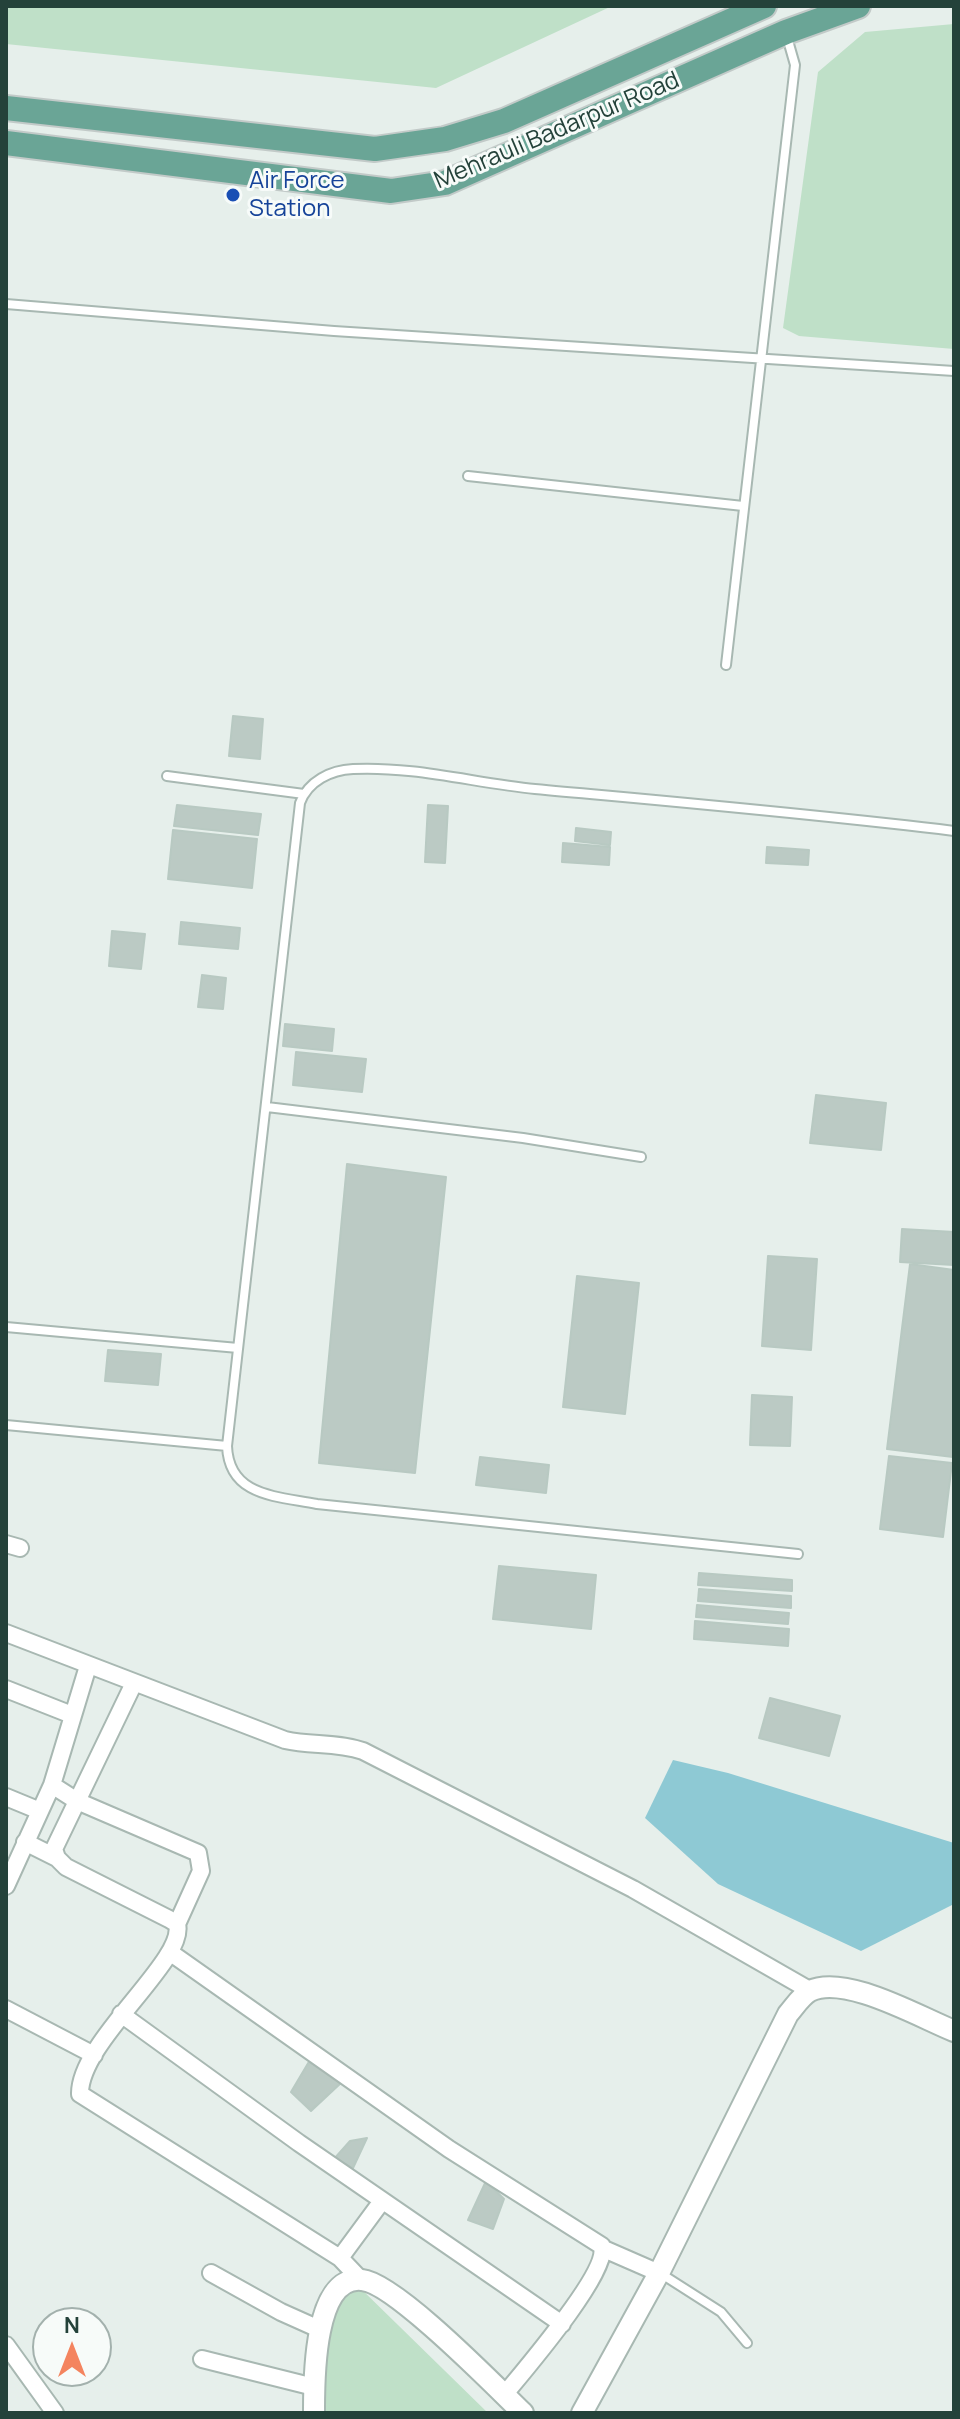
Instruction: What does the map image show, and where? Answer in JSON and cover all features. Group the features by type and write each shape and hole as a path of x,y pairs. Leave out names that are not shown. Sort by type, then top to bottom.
{"main road":[{"name":"Mehrauli Badarpur Road","path":"6,108 375,149 445,139 504,121 764,6"},
{"path":"778,6 786,32"},
{"name":"Mehrauli Badarpur Road","path":"6,143 391,191 445,183 786,32 858,6"}],"street":[{"path":"6,1633 285,1740 301,1744 330,1742 363,1751 633,1889 811,1991 847,1987 954,2031"},
{"path":"6,1886 52,1785 88,1666"},
{"path":"57,1858 57,1839 134,1683"},
{"path":"6,1689 72,1715"},
{"path":"52,1785 77,1801 198,1853 201,1871 177,1924 178,1935 171,1953 121,2014 94,2055 81,2084 83,2097 340,2258 360,2279 381,2288 424,2322 523,2413"},
{"path":"6,1797 40,1811"},
{"path":"25,1842 57,1858 77,1874 177,1924"},
{"path":"171,1953 449,2149 604,2249 659,2273"},
{"path":"582,2413 659,2273 788,2014 811,1991"},
{"path":"6,2009 94,2055"},
{"path":"121,2014 382,2201 562,2324"},
{"path":"340,2258 382,2201"},
{"path":"504,2395 562,2324 591,2279 604,2249"},
{"path":"211,2273 281,2312 319,2329"},
{"path":"314,2413 319,2329 332,2298 349,2282 360,2279"},
{"path":"6,2345 55,2413"},
{"path":"202,2359 314,2387"}],"lane":[{"path":"726,665 795,65 786,32"},
{"path":"6,304 334,331 954,371"},
{"path":"468,476 743,506"},
{"path":"798,1554 317,1504 248,1487 233,1474 227,1446 267,1107 294,832 304,794 328,775 350,769 391,770 487,784 954,831"},
{"path":"167,776 304,794"},
{"path":"267,1107 523,1138 641,1157"},
{"path":"6,1327 238,1348"},
{"path":"6,1425 227,1446"},
{"path":"659,2273 721,2312 747,2343"}],"green space":[{"path":"6,6 612,6 436,88 6,44"},
{"path":"954,24 954,349 799,336 783,328 818,72 865,32"},
{"path":"353,2281 488,2413 324,2413 328,2326"}],"water":[{"path":"673,1760 728,1773 954,1843 954,1904 861,1951 718,1884 645,1818"}],"building":[{"path":"233,716 263,719 260,759 229,756"},
{"path":"177,805 261,814 258,835 174,826"},
{"path":"428,805 448,806 445,863 425,862"},
{"path":"576,828 611,832 610,845 575,841"},
{"path":"173,830 257,839 252,888 168,879"},
{"path":"563,843 610,847 609,865 562,862"},
{"path":"767,847 809,850 808,865 766,863"},
{"path":"181,922 240,928 238,949 179,944"},
{"path":"112,931 145,934 141,969 109,966"},
{"path":"202,975 226,978 223,1009 198,1007"},
{"path":"285,1024 334,1029 332,1051 283,1046"},
{"path":"296,1052 366,1059 362,1092 293,1085"},
{"path":"816,1095 886,1103 881,1150 810,1143"},
{"path":"347,1164 446,1177 415,1473 319,1463"},
{"path":"902,1229 954,1232 954,1265 900,1262"},
{"path":"768,1256 817,1259 811,1350 762,1346"},
{"path":"910,1264 954,1270 953,1457 887,1449"},
{"path":"577,1276 639,1283 625,1414 563,1407"},
{"path":"108,1350 161,1354 158,1385 105,1381"},
{"path":"752,1395 792,1397 790,1446 750,1445"},
{"path":"889,1456 952,1463 943,1537 880,1529"},
{"path":"480,1457 549,1465 546,1493 476,1485"},
{"path":"499,1566 596,1575 591,1629 493,1619"},
{"path":"699,1573 792,1580 792,1591 698,1585"},
{"path":"699,1589 791,1596 791,1608 698,1601"},
{"path":"697,1605 789,1613 788,1624 696,1617"},
{"path":"695,1621 789,1629 788,1646 694,1639"},
{"path":"770,1698 840,1716 829,1756 759,1738"},
{"path":"310,2060 342,2082 311,2111 291,2092"},
{"path":"367,2138 353,2168 334,2159 350,2141"},
{"path":"486,2181 504,2199 493,2229 468,2220"}],"place":[{"name":"Air Force Station","path":"233,195"}]}
